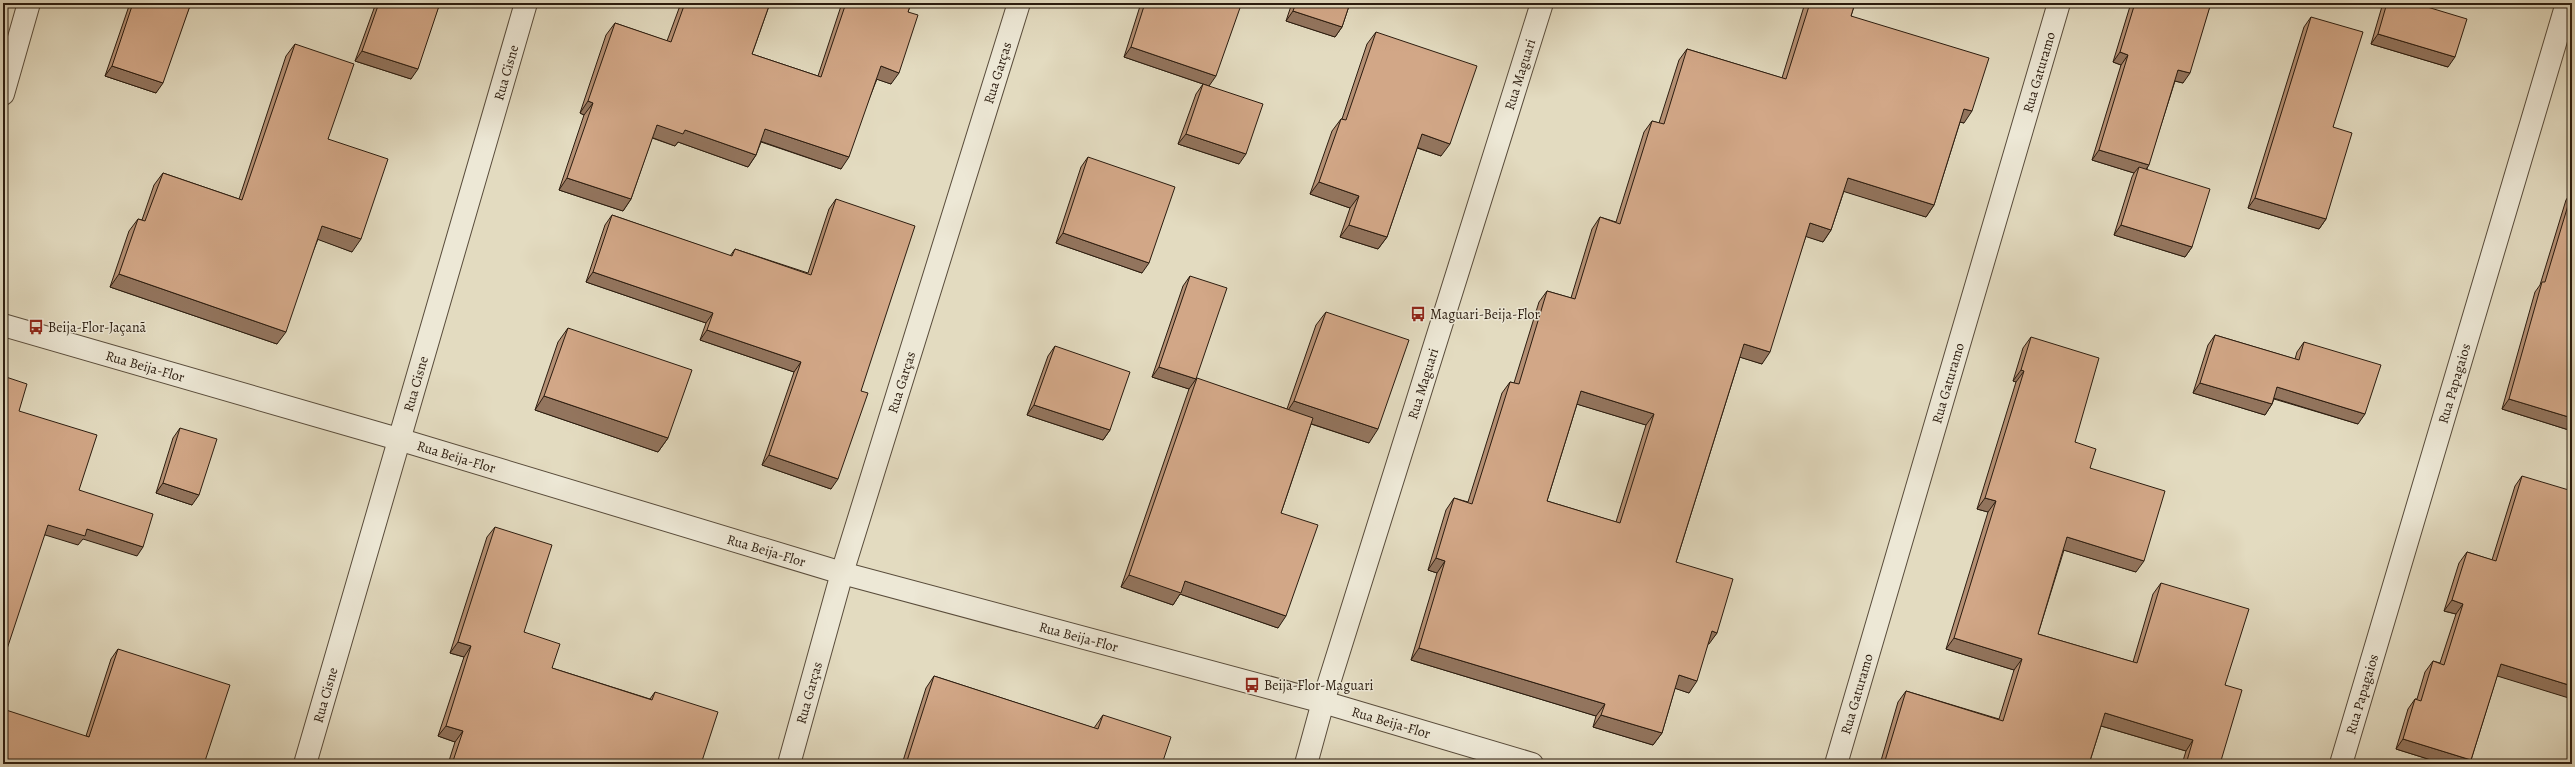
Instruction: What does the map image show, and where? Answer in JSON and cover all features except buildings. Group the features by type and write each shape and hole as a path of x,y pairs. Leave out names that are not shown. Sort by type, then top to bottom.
{"street":[{"path":"3,94 29,3"},
{"name":"Rua Cisne","path":"305,764 398,439 526,3"},
{"name":"Rua Garças","path":"789,764 842,573 1019,3"},
{"name":"Rua Maguari","path":"1306,764 1323,702 1542,3"},
{"name":"Rua Gaturamo","path":"1836,764 2059,3"},
{"name":"Rua Papagaios","path":"2341,764 2567,3"},
{"name":"Rua Beija-Flor","path":"3,325 398,439 842,573 1323,702 1532,764"}],"place":[{"name":"Maguari-Beija-Flor","path":"1418,314"},
{"name":"Beija-Flor-Jaçanã","path":"36,327"},
{"name":"Beija-Flor-Maguari","path":"1252,685"}]}
